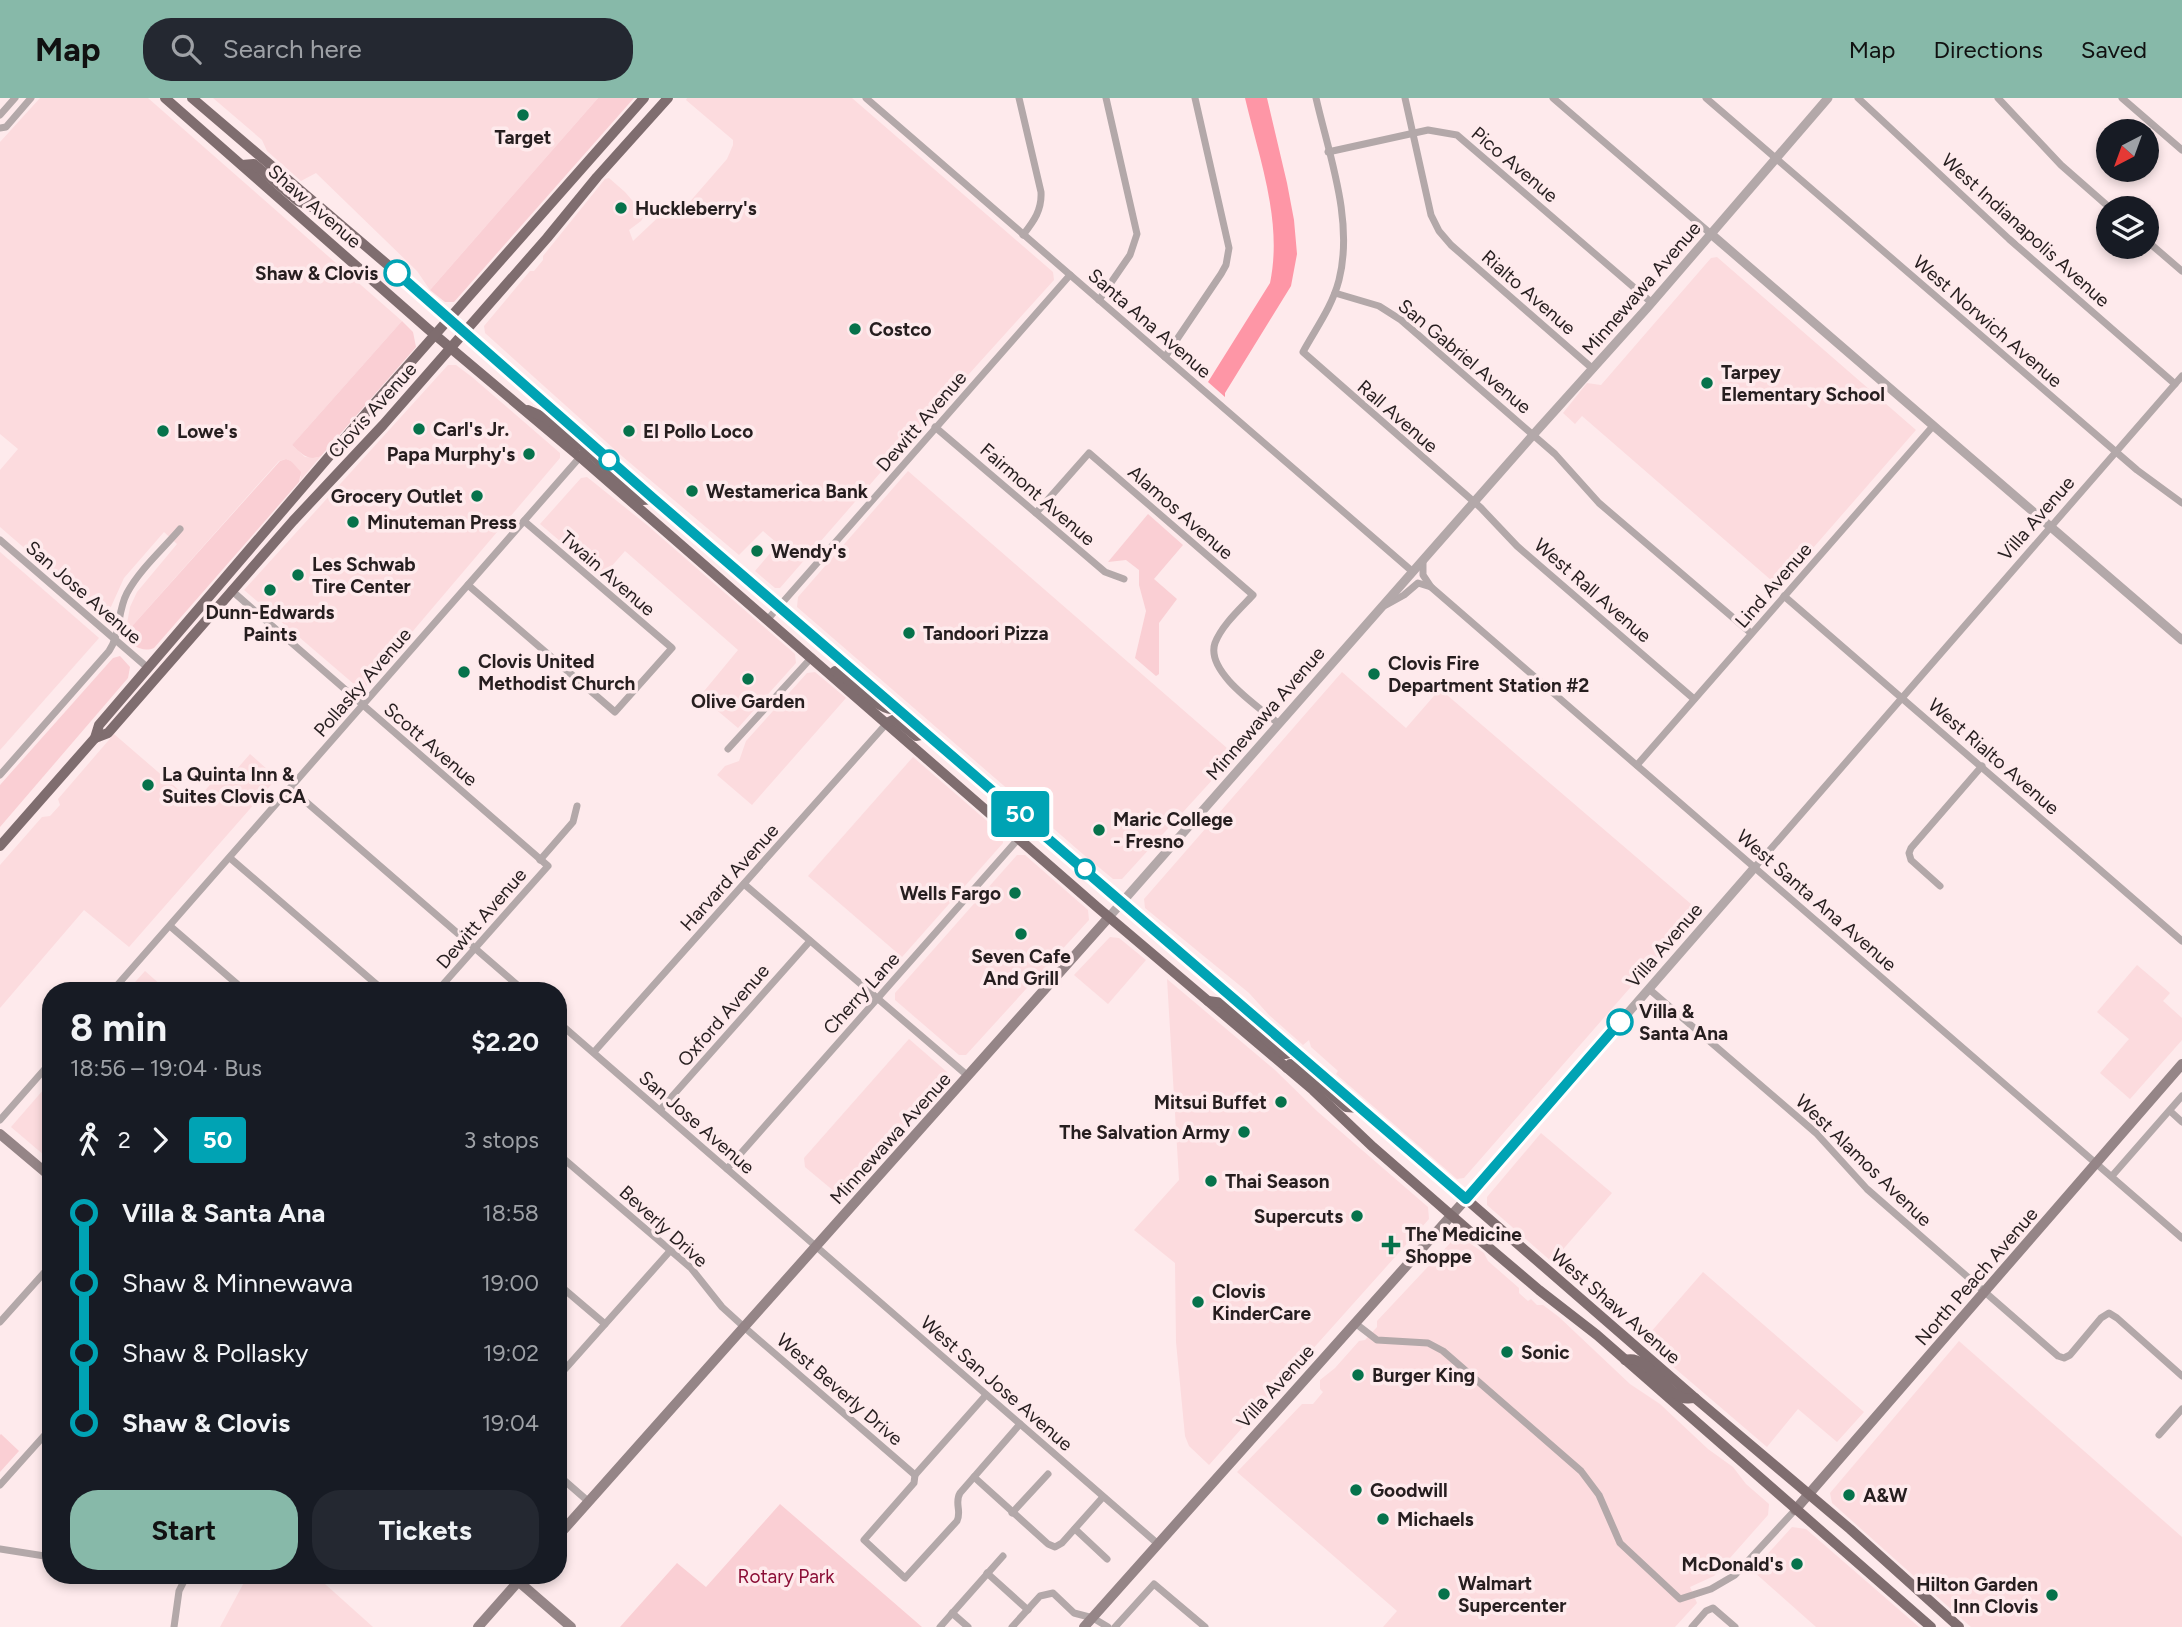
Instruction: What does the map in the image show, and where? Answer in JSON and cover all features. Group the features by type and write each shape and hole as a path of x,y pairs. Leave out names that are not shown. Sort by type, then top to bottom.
{"main road":[{"name":"Shaw Avenue","path":"165,98 450,348 768,619 1109,916"},
{"name":"Shaw Avenue","path":"192,98 450,318 590,444 1123,902"},
{"name":"Clovis Avenue","path":"0,846 95,738 99,725 206,598 644,98"},
{"name":"Clovis Avenue","path":"95,738 108,733 231,590 465,332 592,182 668,98"},
{"path":"242,165 254,164 298,201 327,214"},
{"path":"515,404 546,418 580,445 584,447 590,444"},
{"path":"580,457 590,453 643,500 654,499"},
{"path":"231,590 232,581 257,552 279,515"},
{"path":"159,673 158,665 206,598"},
{"path":"811,657 848,678 882,708 894,706"},
{"path":"117,722 127,701 147,678 148,668"},
{"path":"887,723 895,719 916,736 926,734"},
{"name":"West Shaw Avenue","path":"1123,902 1695,1398 1810,1494 1959,1627"},
{"name":"West Shaw Avenue","path":"1109,916 1287,1068 1451,1215 1625,1360 1931,1627"},
{"name":"Minnewawa Avenue","path":"567,1526 1109,916"},
{"path":"1208,1002 1223,1003 1281,1052 1294,1052"},
{"path":"1287,1068 1290,1064 1297,1065 1346,1107 1359,1108"},
{"name":"North Peach Avenue","path":"1795,1510 2182,1064"},
{"path":"0,1134 42,1169"},
{"name":"Villa Avenue","path":"1084,1627 1466,1199"},
{"path":"1625,1360 1630,1358 1640,1361 1682,1398 1695,1398"},
{"path":"478,1627 512,1584"},
{"path":"525,1584 571,1627"}],"street":[{"path":"0,115 15,98"},
{"path":"0,128 6,127 31,98"},
{"name":"Santa Ana Avenue","path":"866,98 1413,572"},
{"path":"1019,98 1041,192 1040,208 1023,235"},
{"path":"1099,300 1130,255 1137,234 1106,98"},
{"path":"1165,357 1221,274 1226,265 1229,248 1195,98"},
{"path":"1316,98 1343,225 1342,261 1335,293"},
{"path":"1405,98 1413,132"},
{"path":"1553,98 2182,640"},
{"name":"West Norwich Avenue","path":"1706,98 2117,453 2182,503"},
{"name":"Minnewawa Avenue","path":"1109,916 1652,303 1828,98"},
{"name":"West Indianapolis Avenue","path":"1858,98 2009,239 2175,384"},
{"path":"1998,98 2061,165 2096,196"},
{"path":"2122,98 2182,150"},
{"name":"Pico Avenue","path":"1328,152 1413,132 1437,130 1457,135 1652,303"},
{"name":"Rialto Avenue","path":"1413,132 1431,215 1445,239 1593,369"},
{"path":"2159,251 2182,271"},
{"name":"Dewitt Avenue","path":"768,619 1070,275"},
{"name":"Rall Avenue","path":"1335,293 1320,327 1303,352 1474,502"},
{"name":"San Gabriel Avenue","path":"1335,293 1368,301 1391,313 1555,454 1600,503 1751,633"},
{"name":"Villa Avenue","path":"1466,1199 2182,376"},
{"name":"Lind Avenue","path":"1637,765 1933,426"},
{"name":"Fairmont Avenue","path":"935,427 1105,572 1124,579"},
{"name":"Alamos Avenue","path":"1036,513 1089,453 1252,595 1220,634 1213,651 1216,667 1279,724"},
{"name":"Pollasky Avenue","path":"120,982 580,457"},
{"name":"West Rall Avenue","path":"1474,502 1517,546 1694,699"},
{"name":"Twain Avenue","path":"468,585 615,712 672,648 524,521"},
{"path":"0,775 116,640 121,607 128,592 180,529"},
{"name":"San Jose Avenue","path":"0,540 148,668"},
{"path":"1423,560 1423,575 1431,587"},
{"path":"1382,607 1404,595 1418,583 1431,587"},
{"name":"West Santa Ana Avenue","path":"1431,587 2182,1238"},
{"name":"Scott Avenue","path":"231,590 548,866"},
{"name":"West Rialto Avenue","path":"1784,596 2182,941"},
{"path":"728,749 811,657"},
{"name":"Harvard Avenue","path":"593,1052 887,723"},
{"path":"1940,886 1911,860 1909,853 1982,766"},
{"path":"290,788 514,982"},
{"name":"Dewitt Avenue","path":"540,860 573,822 577,806"},
{"name":"Cherry Lane","path":"727,1169 1019,838"},
{"path":"230,858 374,982"},
{"name":"Dewitt Avenue","path":"445,982 548,866"},
{"path":"744,884 968,1076"},
{"path":"170,926 235,982"},
{"name":"Oxford Avenue","path":"660,1110 810,941"},
{"name":"West Alamos Avenue","path":"1649,989 1825,1140 1867,1189 2058,1356 2064,1358 2070,1355 2101,1318 2109,1313 2182,1376"},
{"name":"San Jose Avenue","path":"567,1030 816,1246"},
{"path":"0,1120 42,1072"},
{"path":"2112,1176 2182,1096"},
{"path":"2170,1111 2182,1122"},
{"name":"Beverly Drive","path":"567,1162 691,1268 722,1307 744,1327"},
{"name":"West San Jose Avenue","path":"816,1246 1158,1544"},
{"path":"567,1367 670,1251"},
{"path":"0,1322 42,1275"},
{"path":"567,1292 604,1324"},
{"path":"1355,1323 1377,1339 1428,1343 1443,1351 1581,1471 1599,1495 1620,1543 1680,1599 1711,1589 1735,1575 1795,1510"},
{"name":"West Beverly Drive","path":"744,1327 915,1475"},
{"path":"986,1395 915,1475 914,1483 864,1540 905,1578 957,1521 958,1497 1020,1424"},
{"path":"2159,1435 2182,1409"},
{"path":"0,1485 42,1437"},
{"path":"1013,1513 1048,1474"},
{"path":"974,1478 1055,1547 1062,1543 1103,1497"},
{"path":"567,1483 589,1502"},
{"path":"1075,1529 1107,1559"},
{"path":"0,1549 42,1556"},
{"path":"940,1627 1003,1556"},
{"path":"987,1573 1027,1610"},
{"path":"174,1627 182,1584"},
{"path":"1115,1627 1154,1584 1205,1627"},
{"path":"1012,1627 1040,1596 1054,1593 1073,1613 1093,1618 1108,1627"},
{"path":"1692,1627 1706,1611 1713,1608 1735,1627"},
{"path":"952,1613 968,1627"}],"shaded area":[{"path":"40,98 148,98 402,321 292,445 305,457 321,456 299,482 301,477 291,461 279,461 125,634 130,607 137,592 177,544 164,532 124,578 110,609 104,613 95,609 0,527 0,470 18,449 0,434 0,142"},
{"path":"213,98 598,98 430,290 417,271 316,173 301,181 267,151 262,140"},
{"path":"852,98 1053,272 1054,280 780,588 775,588 755,571 778,544 763,531 739,555 623,457 485,333 484,326 530,271 534,271 605,179 609,178 625,192 643,213 641,221 629,230 633,241 667,209 687,205 727,159 733,140 686,100"},
{"path":"1245,98 1267,98 1287,183 1297,254 1291,286 1225,397 1208,382 1270,283 1273,260 1274,236 1268,190"},
{"path":"1717,257 1916,430 1779,587 1582,416 1575,424 1563,413 1587,383 1601,385 1711,258"},
{"path":"448,365 456,365 472,377 560,453 560,458 362,691 244,590"},
{"path":"908,471 1235,755 1122,879 1113,879 1084,855 797,607 798,597"},
{"path":"587,477 647,525 795,654 796,663 738,728 700,696 738,650 625,551 602,577 540,524 581,478"},
{"path":"0,552 99,638 0,750"},
{"path":"815,672 846,698 752,805 717,775 725,766 739,761 746,741 807,673"},
{"path":"1342,672 1406,728 1440,689 1698,910 1464,1178 1457,1179 1336,1074 1338,1071 1311,1047 1309,1040 1303,1045 1249,993 1145,908 1144,899"},
{"path":"114,734 194,803 215,779 223,785 250,754 277,778 129,947 84,910 0,1008 0,865 42,817 50,816 60,805 58,799"},
{"path":"913,757 1002,834 1003,843 902,957 808,876"},
{"path":"1017,855 1025,855 1088,910 1089,920 966,1055 959,1055 895,1000 895,993"},
{"path":"1110,937 1119,938 1146,960 1108,1004 1074,975"},
{"path":"2137,965 2170,993 2163,1001 2182,1018 2182,1040 2130,1099 2100,1073 2129,1039 2097,1012"},
{"path":"145,971 157,982 135,982"},
{"path":"1167,979 1275,1070 1318,1112 1428,1207 1429,1219 1209,1465 1189,1446 1185,1436 1176,1342 1175,1263 1134,1230 1179,1180"},
{"path":"909,1039 947,1072 948,1076 841,1197 805,1167 804,1158"},
{"path":"42,1091 42,1153 11,1127"},
{"path":"1541,1133 1612,1193 1552,1262 1487,1205 1487,1197"},
{"path":"1453,1240 1465,1240 1484,1253 1488,1261 1519,1288 1519,1293 1528,1301 1531,1299 1537,1305 1543,1305 1559,1317 1630,1384 1660,1404 1708,1449 1733,1467 1746,1484 1769,1504 1768,1515 1714,1576 1690,1587 1697,1603 1675,1627 1383,1627 1397,1611 1237,1472 1302,1404 1313,1404 1323,1392 1320,1389 1320,1380 1335,1368 1359,1341 1365,1340 1377,1327 1377,1321"},
{"path":"1703,1272 1864,1412 1837,1442 1798,1409 1767,1447 1643,1341"},
{"path":"1959,1341 2182,1537 2182,1627 1971,1627 1832,1503 1830,1493"},
{"path":"1792,1527 1806,1529 1919,1627 1816,1627 1754,1572"},
{"path":"243,1584 325,1584 373,1627 220,1627"}],"green space":[{"path":"598,98 634,98 454,302 445,302 430,290"},
{"path":"402,321 413,332 416,347 321,456 312,458 302,454 292,445"},
{"path":"286,459 301,472 299,482 154,648 141,649 133,645 125,634 280,461"},
{"path":"1148,514 1183,545 1154,579 1177,599 1159,623 1159,674 1156,676 1135,658 1146,611 1139,585 1139,570 1126,560 1108,562"},
{"path":"120,656 130,667 128,678 0,827 0,785 113,658"},
{"path":"0,1435 19,1451 0,1472"},
{"name":"Rotary Park","path":"780,1504 922,1627 620,1627 677,1563 706,1587"}],"bus line":[{"name":"50","path":"397,273 590,444 1466,1199 1620,1022"}],"place":[{"name":"Target","path":"523,115"},
{"name":"Huckleberry's","path":"621,208"},
{"name":"Shaw & Clovis","path":"397,273"},
{"name":"Costco","path":"855,329"},
{"name":"Tarpey Elementary School","path":"1707,383"},
{"name":"Carl's Jr.","path":"419,429"},
{"name":"Lowe's","path":"163,431"},
{"name":"El Pollo Loco","path":"629,431"},
{"name":"Papa Murphy's","path":"529,454"},
{"name":"Westamerica Bank","path":"692,491"},
{"name":"Grocery Outlet","path":"477,496"},
{"name":"Minuteman Press","path":"353,522"},
{"name":"Wendy's","path":"757,551"},
{"name":"Les Schwab Tire Center","path":"298,575"},
{"name":"Dunn-Edwards Paints","path":"270,590"},
{"name":"Tandoori Pizza","path":"909,633"},
{"name":"Clovis United Methodist Church","path":"464,672"},
{"name":"Clovis Fire Department Station #2","path":"1374,674"},
{"name":"Olive Garden","path":"748,679"},
{"name":"La Quinta Inn & Suites Clovis CA","path":"148,785"},
{"name":"Maric College - Fresno","path":"1099,830"},
{"name":"Wells Fargo","path":"1015,893"},
{"name":"Seven Cafe And Grill","path":"1021,934"},
{"name":"Villa & Santa Ana","path":"1620,1022"},
{"name":"Mitsui Buffet","path":"1281,1102"},
{"name":"The Salvation Army","path":"1244,1132"},
{"name":"Thai Season","path":"1211,1181"},
{"name":"Supercuts","path":"1357,1216"},
{"name":"The Medicine Shoppe","path":"1391,1245"},
{"name":"Clovis KinderCare","path":"1198,1302"},
{"name":"Sonic","path":"1507,1352"},
{"name":"Burger King","path":"1358,1375"},
{"name":"Goodwill","path":"1356,1490"},
{"name":"A&W","path":"1849,1495"},
{"name":"Michaels","path":"1383,1519"},
{"name":"McDonald's","path":"1797,1564"},
{"name":"Walmart Supercenter","path":"1444,1594"},
{"name":"Hilton Garden Inn Clovis","path":"2052,1595"}]}
